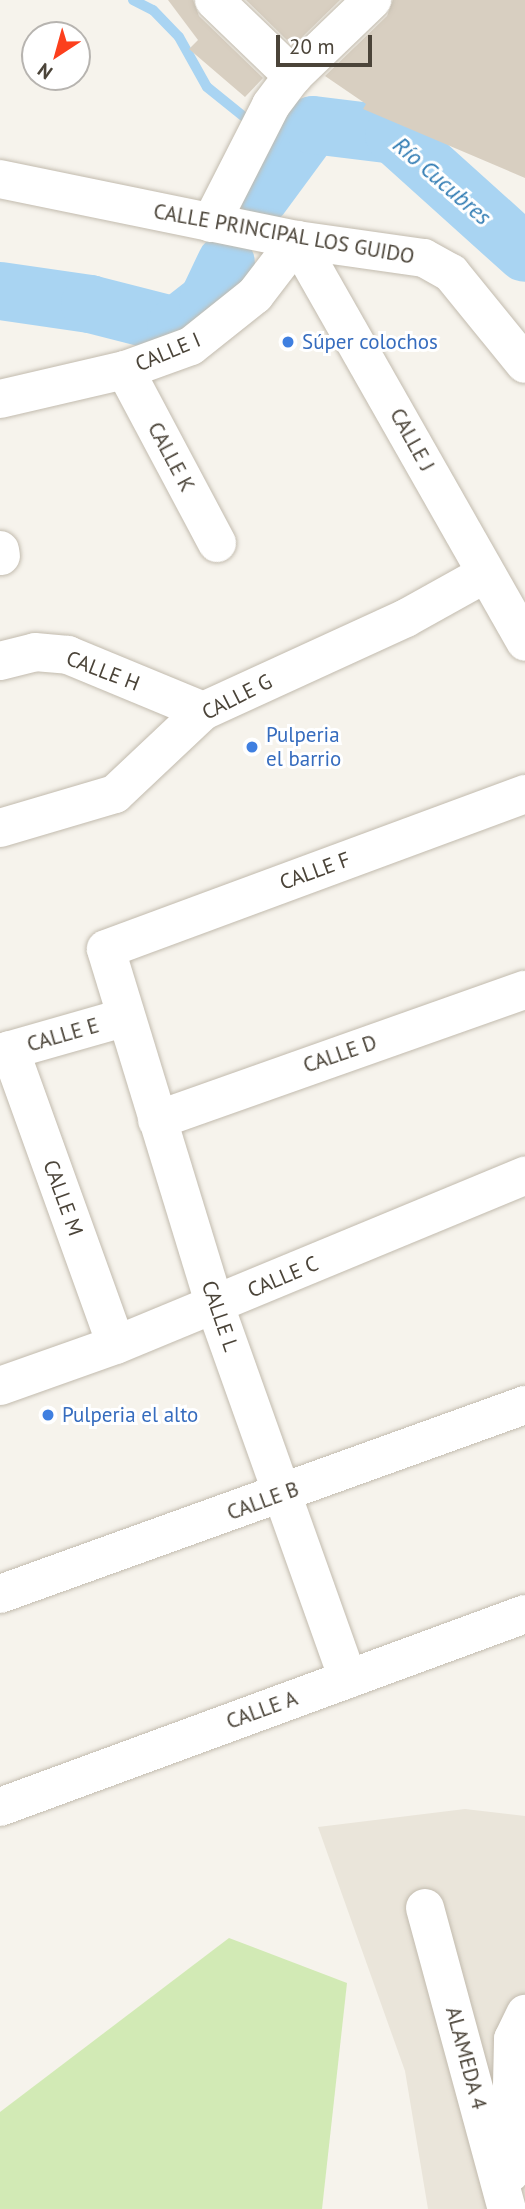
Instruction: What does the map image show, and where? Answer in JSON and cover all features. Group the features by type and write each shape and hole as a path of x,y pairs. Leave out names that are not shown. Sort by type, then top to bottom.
{"street":[{"path":"214,0 293,76"},
{"path":"211,223 271,105 293,76 372,0"},
{"name":"CALLE PRINCIPAL LOS GUIDO","path":"0,179 297,240 424,258 451,273 525,364"},
{"name":"CALLE I","path":"0,399 125,370 191,346 218,329 255,295 297,240"},
{"name":"CALLE J","path":"297,240 525,642"},
{"name":"CALLE K","path":"125,370 217,543"},
{"name":"CALLE G","path":"0,828 114,794 203,711 406,618 485,574"},
{"name":"CALLE H","path":"0,662 35,652 68,655 203,711"},
{"name":"CALLE F","path":"106,949 525,793"},
{"name":"CALLE L","path":"106,949 215,1306 348,1679"},
{"name":"CALLE D","path":"157,1120 525,990"},
{"name":"CALLE E","path":"5,1052 126,1017"},
{"name":"CALLE M","path":"5,1052 116,1345"},
{"name":"CALLE C","path":"0,1386 215,1306 525,1176"},
{"name":"CALLE B","path":"0,1594 284,1494 525,1405"},
{"name":"CALLE A","path":"0,1807 525,1614"},
{"name":"ALAMEDA 4","path":"425,1908 508,2209"},
{"path":"508,2209 513,2039 525,2014"}],"shaded area":[{"path":"465,1809 525,1816 525,2209 428,2209 405,2071 318,1827"}],"green space":[{"path":"229,1938 347,1983 322,2209 0,2209 0,2112"}],"building":[{"path":"168,0 193,0 199,16 263,78 245,97 189,49 198,40"},
{"path":"246,0 340,0 293,46"},
{"path":"393,0 525,0 525,178 363,109 366,104 325,76 387,16"}],"waterway":[{"path":"133,0 153,10 179,37 207,87 243,116"},
{"name":"Río Cucubres","path":"260,197 313,125 394,135 525,253"},
{"path":"269,136 293,148"},
{"name":"Río Cucubres","path":"0,291 90,304 176,326 208,301 226,263"}],"place":[{"name":"Súper colochos","path":"288,342"},
{"name":"Pulperia el barrio","path":"252,747"},
{"name":"Pulperia el alto","path":"48,1415"}]}
